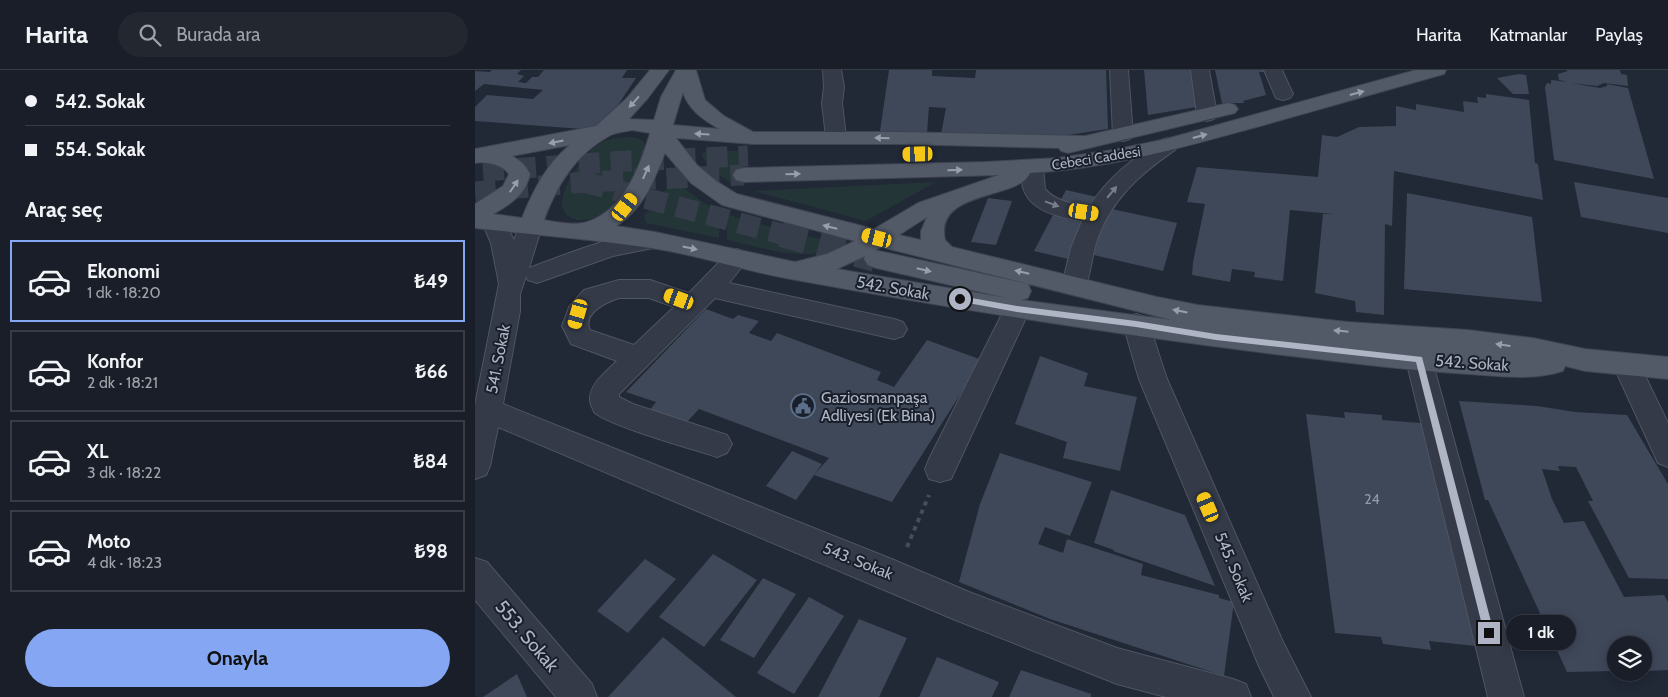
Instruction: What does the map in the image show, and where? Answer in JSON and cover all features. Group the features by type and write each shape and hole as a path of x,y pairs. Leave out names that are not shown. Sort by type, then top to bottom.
{"main road":[{"path":"530,226 543,195 565,160 579,146 603,131 627,109 651,83 659,70"},
{"path":"590,231 614,217 635,195 649,167 671,97 686,70"},
{"path":"686,70 696,102 717,120 748,156"},
{"name":"Cebeci Caddesi","path":"748,156 1011,152 1062,147 1123,135 1370,70"},
{"name":"Cebeci Caddesi","path":"748,156 1032,167 1113,157 1168,145 1437,70"},
{"path":"479,164 632,124 648,124 748,156 836,137 1088,142"},
{"name":"542. Sokak","path":"662,130 671,150 690,171 710,189 729,200 877,249 945,255 1074,285 1157,307 1198,315 1348,332 1469,340 1533,349 1585,360 1668,368"},
{"path":"479,164 504,159 512,162 518,169 519,178 513,190 481,219"},
{"path":"877,249 896,224 926,208 1004,182 1032,167"},
{"path":"945,255 935,243 933,235 934,224 951,200"},
{"name":"542. Sokak","path":"481,219 567,231 590,231 655,240 793,271 1017,309 1136,324 1216,337 1419,360 1511,366 1585,360"},
{"path":"793,271 877,249 1095,309 1136,324"}],"street":[{"path":"832,70 834,86 832,103 836,137"},
{"path":"1119,70 1123,135"},
{"path":"1200,70 1207,114"},
{"path":"1273,70 1283,94"},
{"path":"1074,285 1087,235 1104,201 1128,173 1168,145"},
{"path":"1032,167 1035,190 1044,201 1071,210 1097,214"},
{"path":"481,219 501,234 511,283"},
{"path":"511,283 530,226"},
{"path":"507,311 537,274 590,231"},
{"path":"537,274 610,248 655,240"},
{"path":"717,444 625,414 604,403 606,390 737,258"},
{"name":"541. Sokak","path":"475,466 488,410 511,283"},
{"path":"639,358 580,337 575,326 578,314 593,296 619,289 650,288 894,330"},
{"path":"940,470 1017,309"},
{"name":"545. Sokak","path":"1136,324 1153,379 1271,654 1293,697"},
{"path":"1419,360 1506,697"},
{"path":"1626,365 1668,454"},
{"name":"543. Sokak","path":"488,410 895,576 965,608 1117,666 1233,697"},
{"name":"553. Sokak","path":"475,574 579,697"}],"path":[{"path":"895,576 940,470"}],"shaded area":[{"path":"631,137 640,139 648,146 640,169 629,190 617,203 593,218 576,220 566,215 562,205 566,188 575,170 588,153 604,141"},
{"path":"707,151 748,151 737,186 707,164 701,154"},
{"path":"676,182 704,203 720,211 719,238 646,223 644,216 671,183"},
{"path":"936,182 866,221 754,191"},
{"path":"727,214 747,221 839,244 815,254 800,254 769,250 727,240"}],"building":[{"path":"492,70 521,70 517,74 524,76 518,82 526,83 532,77 538,77 544,70 627,70 622,78 636,78 618,105 596,130 475,121 475,107 487,95 533,99 543,90 484,84 475,91 475,71 490,72"},
{"path":"889,70 932,70 932,76 975,78 976,70 1106,70 1108,129 1055,137 1055,135 941,134 946,108 929,107 927,133 883,133 880,131"},
{"path":"1144,70 1196,70 1203,106 1148,115"},
{"path":"1215,70 1272,70 1273,72 1259,72 1266,95 1243,101 1244,103 1222,103"},
{"path":"1566,70 1620,70 1621,74 1627,75 1628,86 1604,83 1597,86 1571,83 1600,88 1607,86 1607,84 1628,88 1654,179 1554,160 1545,87 1547,83 1551,84 1551,80 1568,82 1559,80 1558,74 1568,71"},
{"path":"1519,74 1526,75 1529,94 1513,94 1497,78"},
{"path":"1486,94 1529,100 1535,163 1538,164 1543,200 1394,171 1392,226 1385,224 1384,315 1356,312 1355,301 1315,293 1323,214 1333,214 1290,210 1283,281 1254,277 1255,272 1232,269 1230,282 1192,275 1205,204 1187,202 1197,167 1318,177 1322,135 1337,137 1359,127 1396,126 1396,106 1416,110 1416,104 1464,112 1463,101 1478,103 1477,97 1486,98"},
{"path":"1574,182 1668,198 1668,233 1581,217"},
{"path":"1066,190 1097,197 1093,205 1177,223 1163,271 1072,250 1068,259 1034,251"},
{"path":"1407,193 1532,217 1542,302 1404,289"},
{"path":"988,198 1012,201 996,245 971,242"},
{"name":"Gaziosmanpaşa Adliyesi (Ek Bina)","path":"706,309 733,319 738,315 759,321 749,333 771,341 777,333 881,372 877,380 894,387 927,340 982,360 892,502 814,475 829,458 699,409 685,424 649,411 656,402 626,392"},
{"path":"1040,356 1088,373 1084,386 1137,397 1120,471 1063,458 1067,442 1015,424"},
{"path":"1459,401 1627,415 1668,484 1668,579 1629,578 1588,501 1593,501 1576,467 1558,466 1560,471 1542,469 1552,499 1564,523 1584,521 1624,597 1664,595 1668,602 1668,670 1652,671 1652,636 1607,636 1607,671 1567,672 1488,500 1485,500"},
{"path":"1344,412 1382,415 1382,420 1421,423 1476,646 1429,641 1431,650 1383,644 1381,637 1335,633 1306,414 1345,418"},
{"path":"792,451 822,464 796,500 766,486"},
{"path":"1000,453 1092,482 1070,536 1045,527 1038,544 1063,553 1067,539 1143,564 1141,575 1219,595 1219,598 1234,602 1224,676 1050,619 959,582 980,504"},
{"path":"1111,490 1185,515 1215,586 1094,543"},
{"path":"713,554 757,580 704,647 659,617"},
{"path":"645,559 676,579 628,633 597,611"},
{"path":"763,578 796,594 754,658 720,640"},
{"path":"809,597 844,616 794,694 757,673"},
{"path":"859,619 907,638 879,697 818,697"},
{"path":"663,637 736,697 608,697"},
{"path":"937,657 999,682 992,697 919,697"},
{"path":"1021,670 1091,694 1091,697 1009,697"},
{"path":"517,674 527,697 483,697"}],"tunnel":[{"path":"483,171 626,161 748,156"},
{"path":"584,182 744,175"},
{"path":"475,192 584,182"},
{"path":"584,182 785,235"},
{"path":"781,234 875,259"}],"place":[{"name":"Gaziosmanpaşa Adliyesi (Ek Bina)","path":"803,406"}],"route":[{"path":"960,299 1017,309 1136,324 1216,337 1419,360 1489,633"}]}
